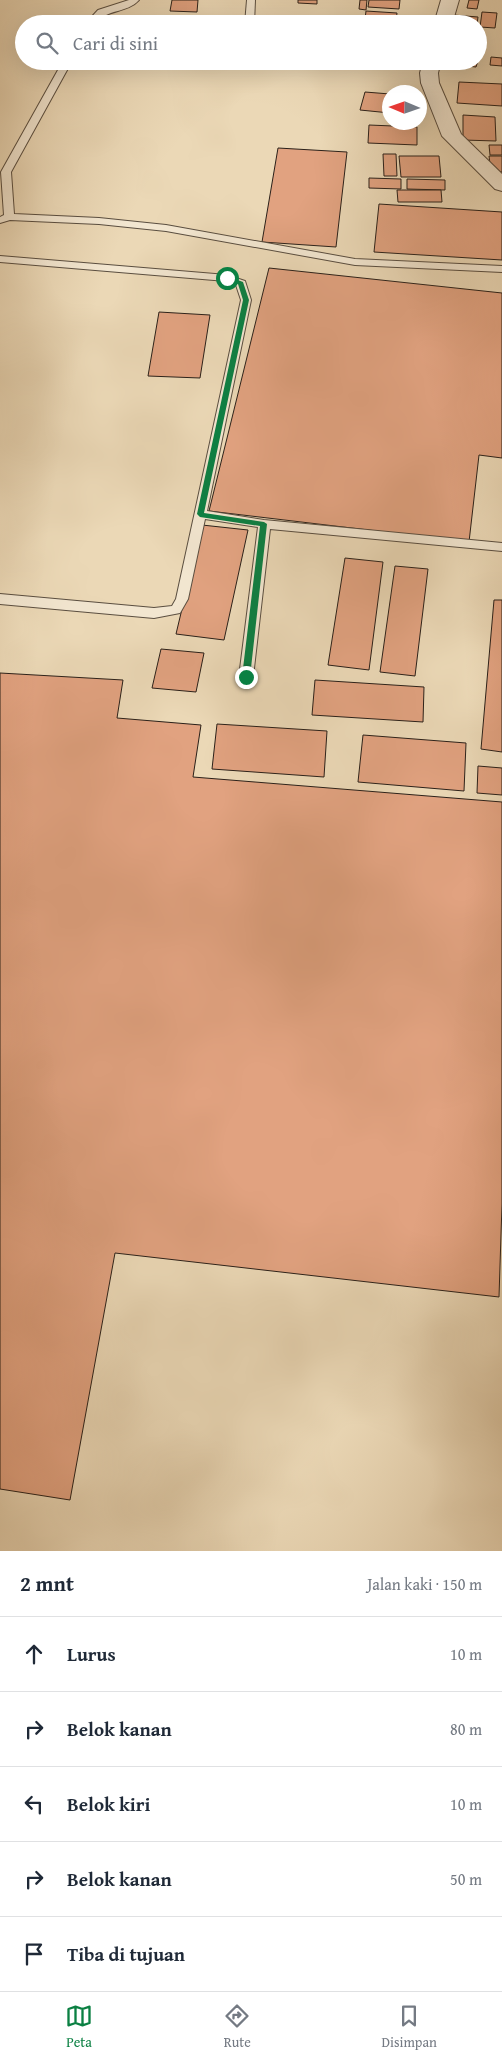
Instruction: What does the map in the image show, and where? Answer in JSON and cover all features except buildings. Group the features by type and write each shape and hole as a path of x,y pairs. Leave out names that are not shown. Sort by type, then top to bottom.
{"street":[{"path":"446,15 450,0"},
{"path":"430,70 430,83 452,136 502,185"}],"lane":[{"path":"94,15 97,10 103,7 130,4 135,0"},
{"path":"250,15 251,0"},
{"path":"63,70 6,172 4,219 99,221 166,228 355,262 502,269"},
{"path":"0,258 227,278 241,283 246,300 182,599 176,610 154,613 0,599"},
{"path":"200,514 264,524 502,547"},
{"path":"246,677 264,524"}],"route":[{"path":"227,278 241,283 246,300 200,514 264,524 246,677"}]}
